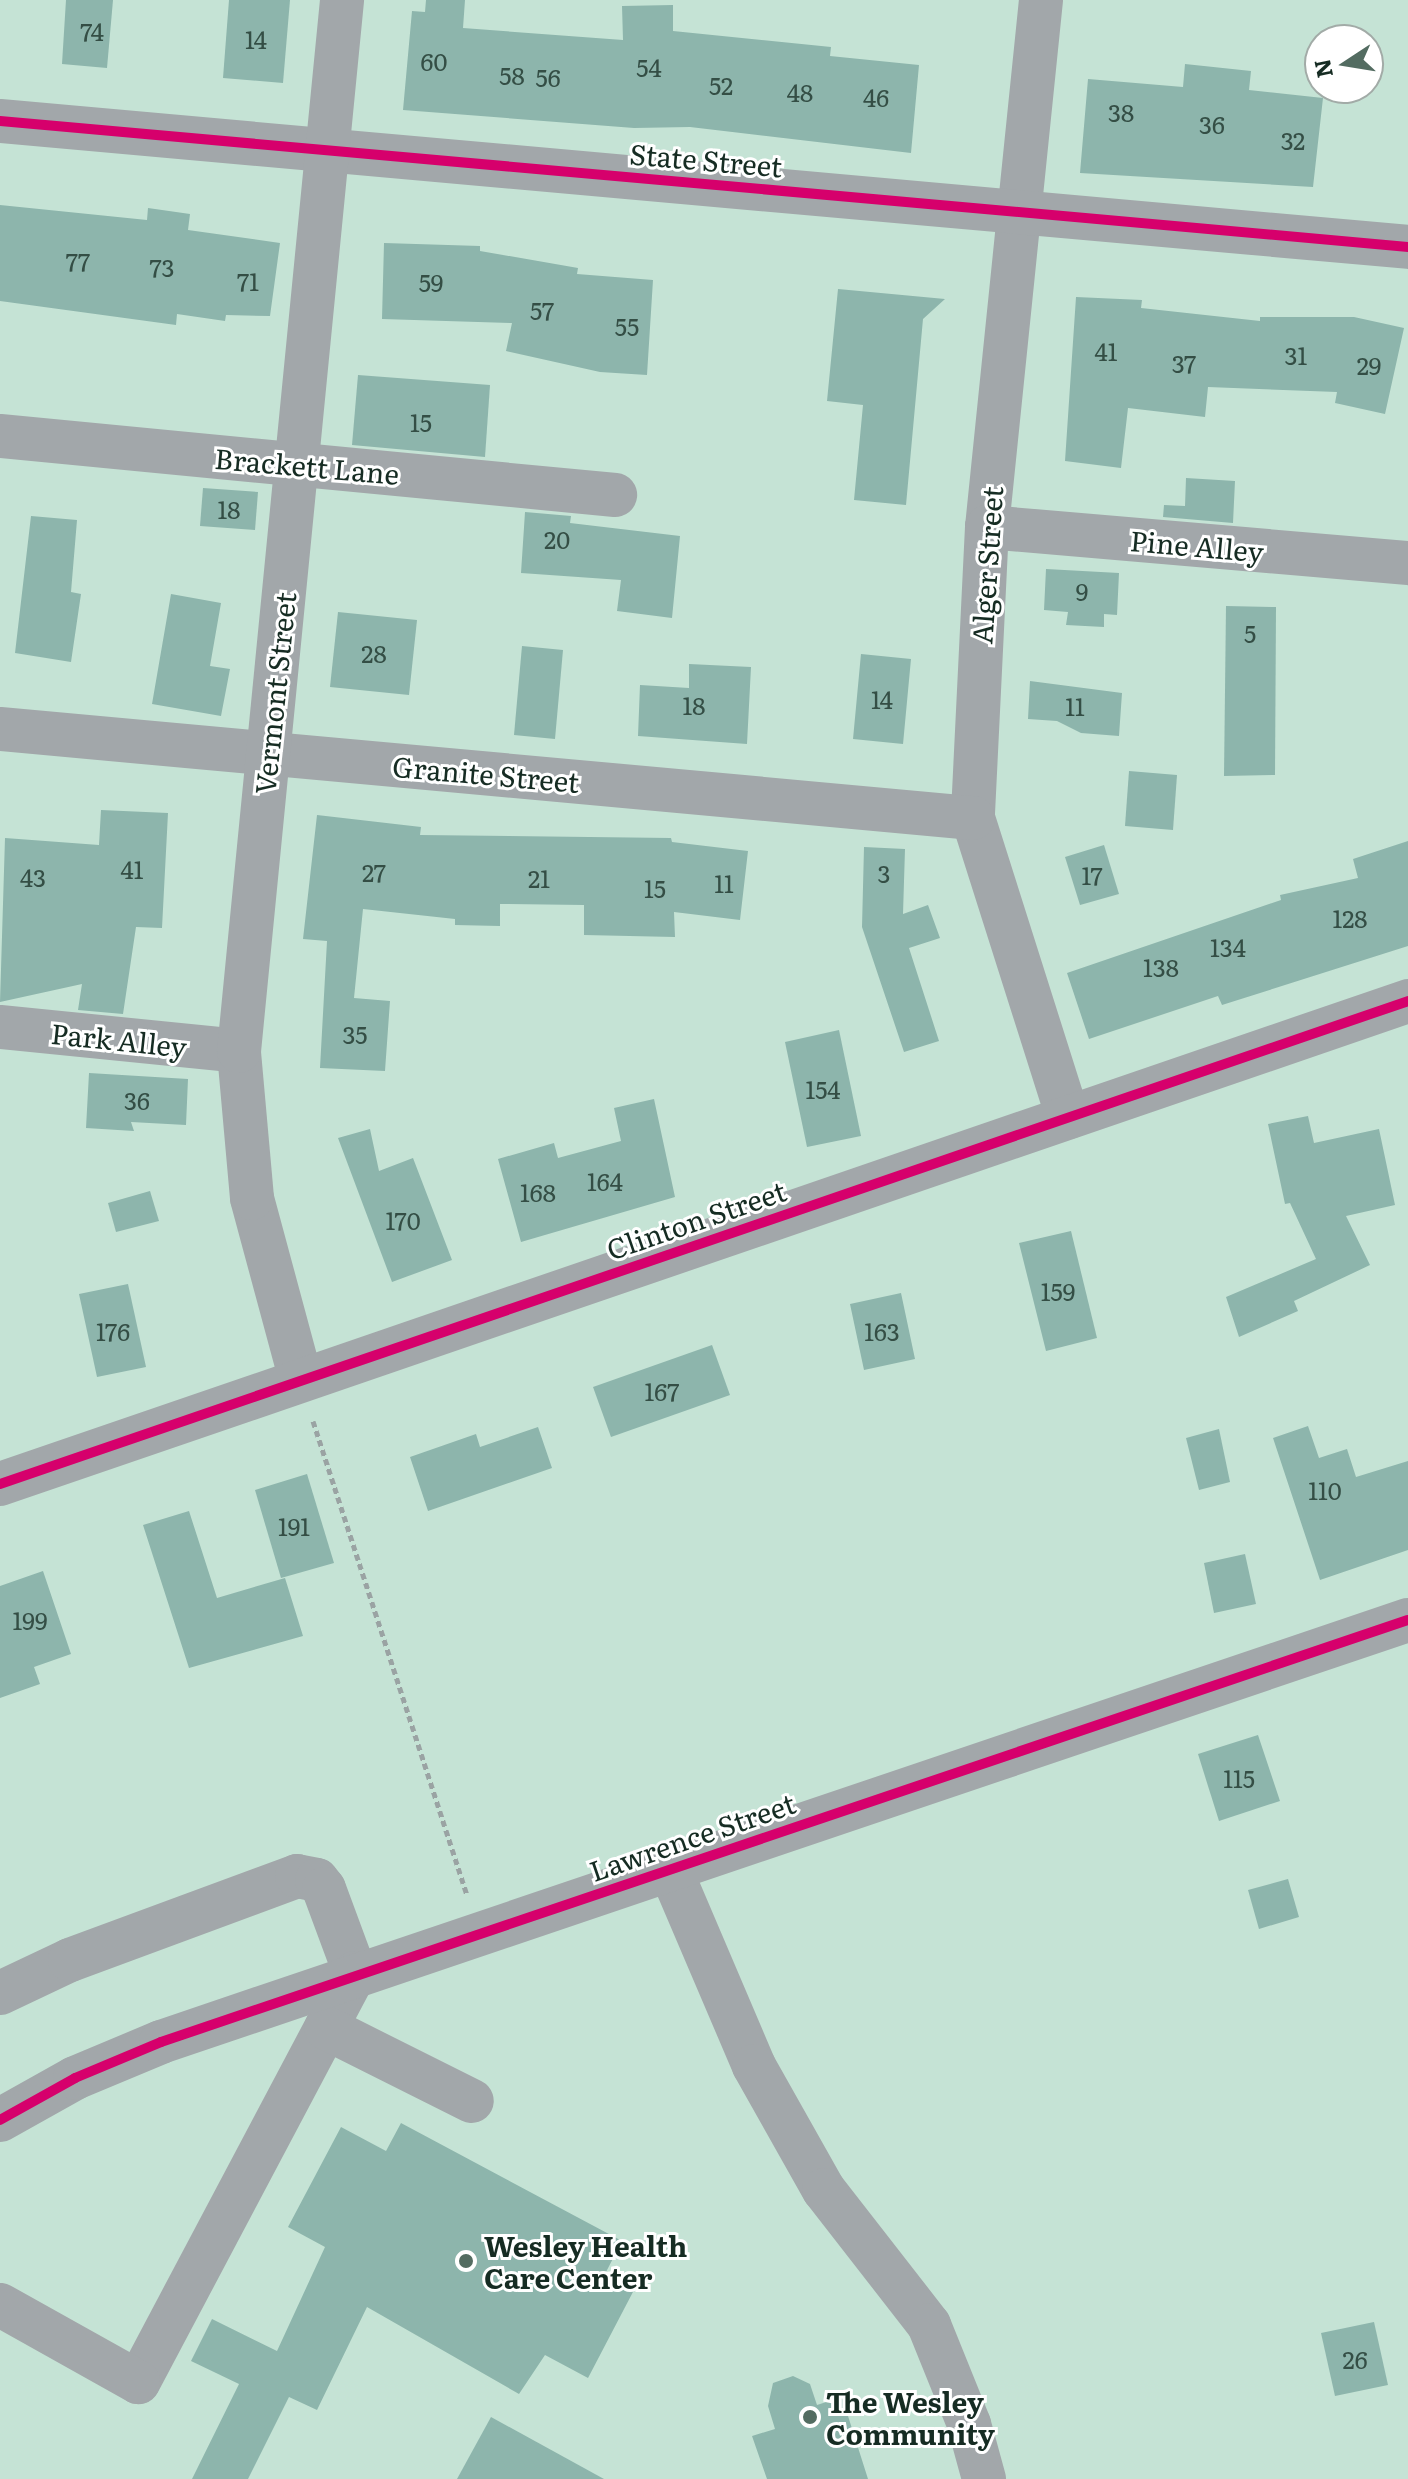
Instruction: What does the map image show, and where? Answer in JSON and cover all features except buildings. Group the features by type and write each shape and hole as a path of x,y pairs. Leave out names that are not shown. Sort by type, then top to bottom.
{"street":[{"name":"Vermont Street","path":"301,1380 252,1198 239,1051 331,152 342,0"},
{"name":"Alger Street","path":"1041,0 987,527 973,818 1068,1117"},
{"name":"State Street","path":"0,121 1408,247"},
{"name":"Brackett Lane","path":"0,436 615,495"},
{"name":"Pine Alley","path":"987,527 1408,563"},
{"name":"Granite Street","path":"0,729 973,818"},
{"name":"Clinton Street","path":"0,1484 1408,1001"},
{"name":"Park Alley","path":"0,1027 239,1051"},
{"name":"Lawrence Street","path":"0,2120 75,2078 161,2042 355,1973 1408,1620"},
{"path":"670,1869 754,2066 824,2190 929,2325 969,2424 984,2479"},
{"path":"0,1993 70,1960 297,1876 317,1880 324,1889 355,1973 138,2382 0,2305"},
{"path":"326,2028 472,2101"}],"path":[{"path":"301,1380 480,1933"}],"cycle path":[{"path":"0,121 1408,247"},
{"path":"0,1484 1408,1001"},
{"path":"0,2120 75,2078 161,2042 1408,1620"}],"place":[{"name":"Wesley Health Care Center","path":"466,2261"},
{"name":"The Wesley Community","path":"810,2417"}]}
